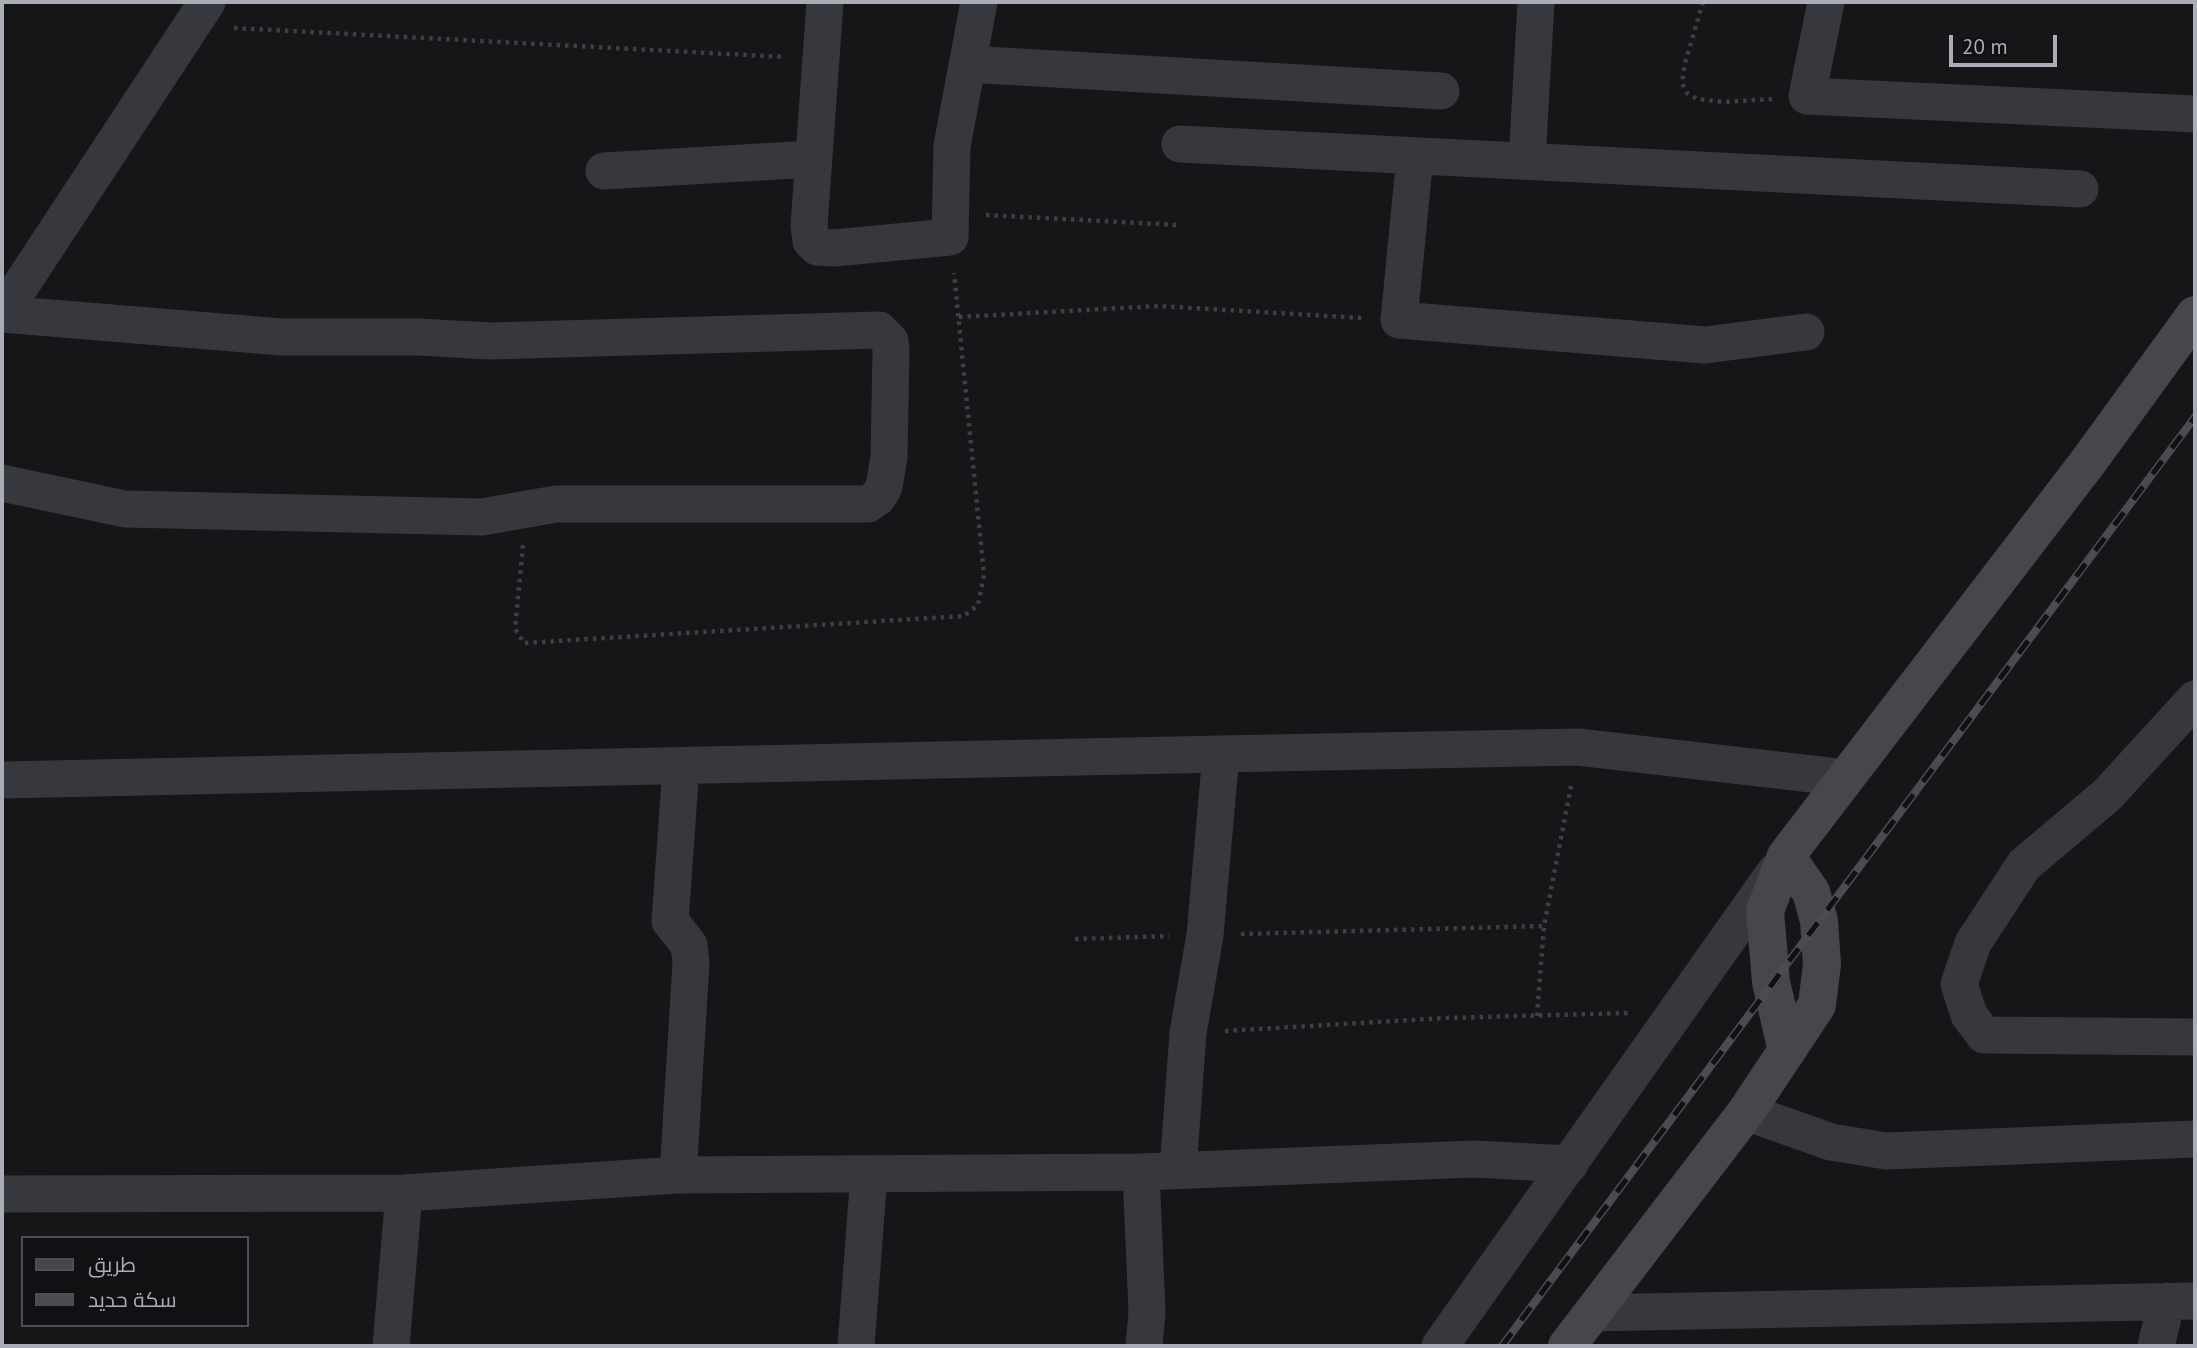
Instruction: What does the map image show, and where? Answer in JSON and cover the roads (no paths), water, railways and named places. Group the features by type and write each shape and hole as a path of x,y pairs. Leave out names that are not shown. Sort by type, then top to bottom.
{"main road":[{"path":"1787,1051 1768,959 1765,911 1786,856 2088,462 2195,315"},
{"path":"1567,1346 1746,1112 1817,1005 1822,964 1819,921 1811,892 1786,856"}],"street":[{"path":"825,2 812,159 809,234 817,247 950,237 952,146 979,2"},
{"path":"1527,162 1536,2"},
{"path":"1826,2 1807,96 2195,114"},
{"path":"2,483 125,509 482,517 556,503 868,505 878,497 884,487 890,457 890,341 879,330 491,341 419,337 282,337 2,314 199,15"},
{"path":"967,64 1441,91"},
{"path":"1180,144 2080,189"},
{"path":"1415,156 1399,320 1705,345 1806,331"},
{"path":"604,171 812,159"},
{"path":"2195,699 2106,795 2024,865 1973,943 1959,984 1969,1015 1984,1035 2195,1037"},
{"path":"2,780 1578,747 1846,778"},
{"path":"1178,1170 1188,1033 1205,935 1221,754"},
{"path":"677,1175 691,962 689,945 670,921 681,767"},
{"path":"1440,1346 1679,1012 1786,856"},
{"path":"1746,1112 1831,1142 1886,1151 2195,1139"},
{"path":"2,1194 404,1193 677,1175 1141,1172 1474,1159 1570,1164"},
{"path":"1141,1172 1147,1312 1144,1346"},
{"path":"856,1346 869,1174"},
{"path":"391,1346 404,1193"},
{"path":"1592,1313 2181,1301"},
{"path":"2156,1346 2181,1301"}],"railway":[{"path":"1502,1346 2195,417"}]}
